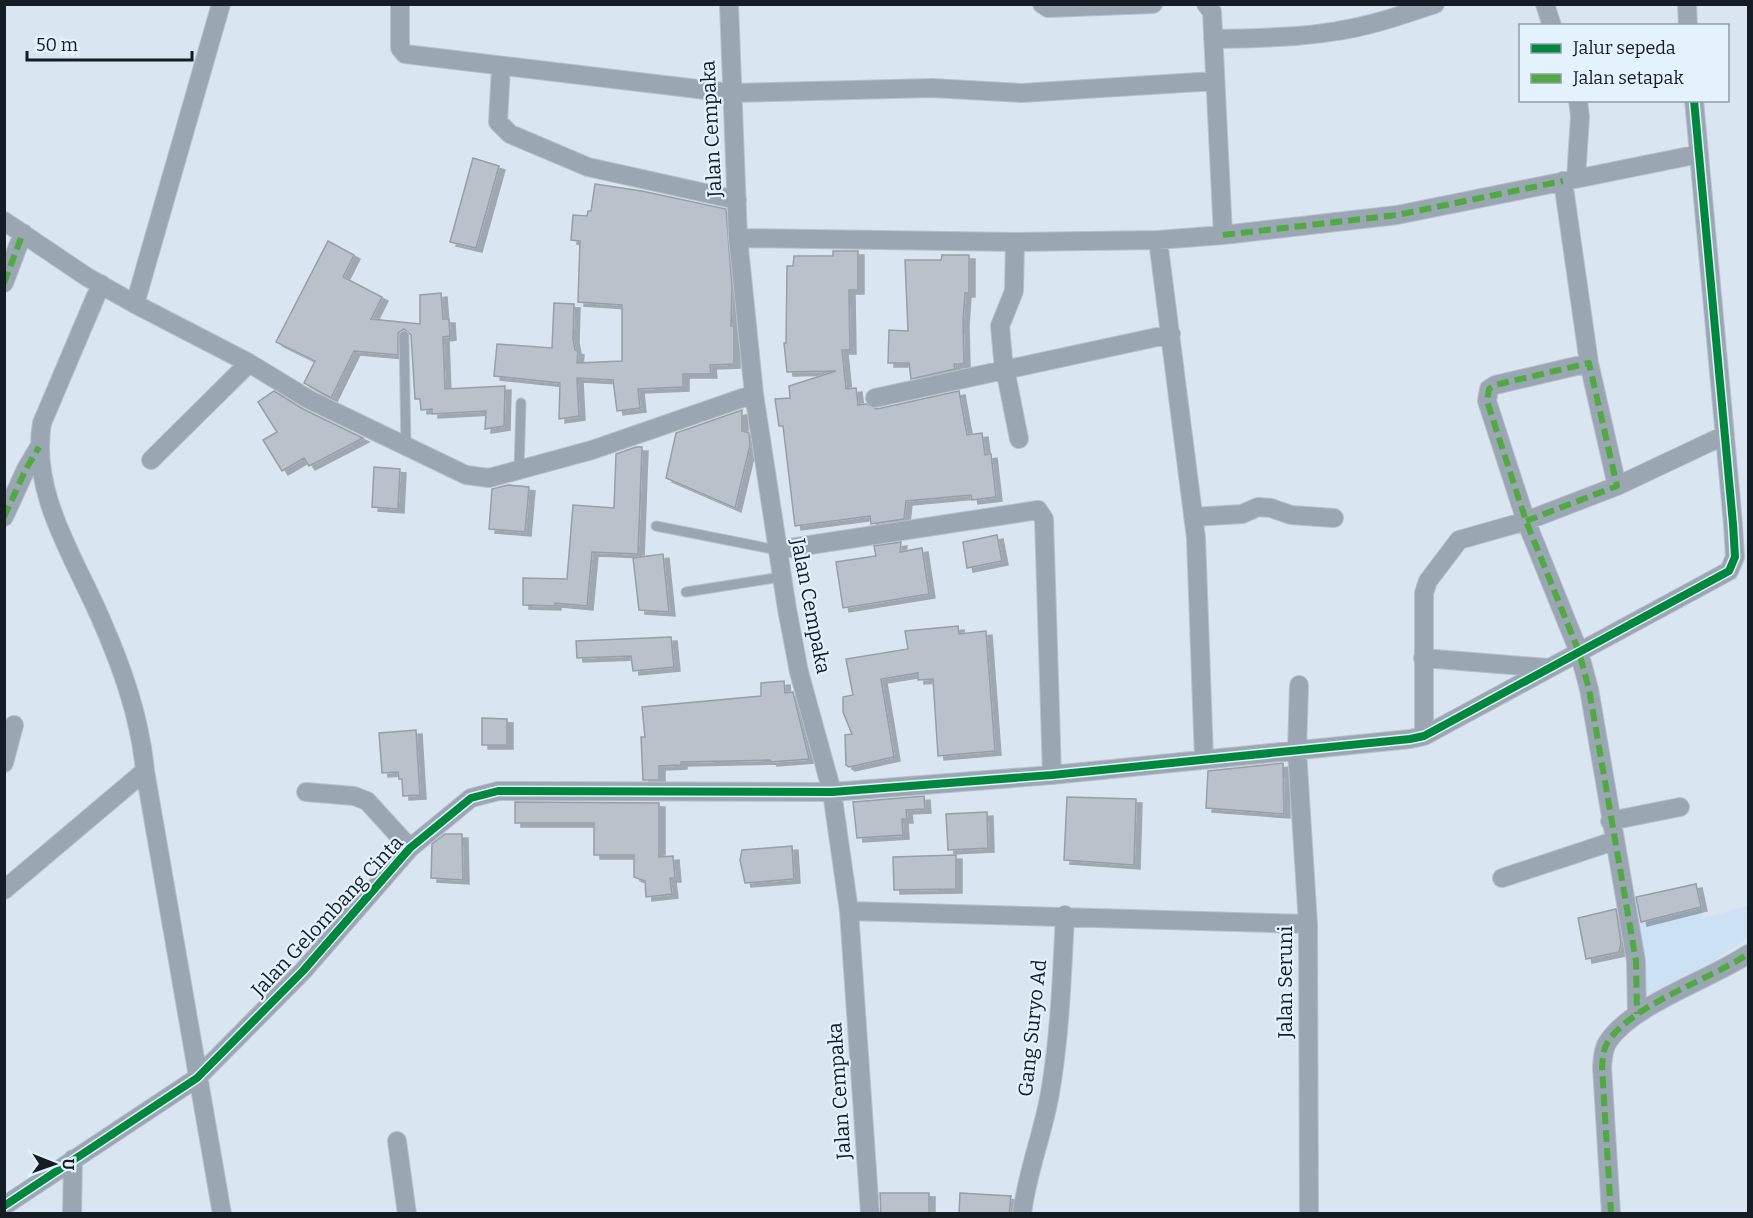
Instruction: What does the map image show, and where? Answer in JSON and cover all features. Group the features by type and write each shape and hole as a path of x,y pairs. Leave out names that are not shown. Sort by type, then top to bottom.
{"street":[{"path":"135,304 221,4"},
{"path":"400,4 400,48 405,54 731,93 932,88 1022,93 1215,81"},
{"name":"Jalan Cempaka","path":"729,4 738,238 754,394 777,550 800,672 832,792 849,911 870,1214"},
{"path":"1042,4 1048,8 1153,4"},
{"path":"1206,4 1212,12 1223,235"},
{"path":"1213,39 1335,32 1370,25 1435,4"},
{"path":"1545,4 1551,24"},
{"path":"1687,4 1688,24"},
{"path":"501,67 498,122 510,134 588,167 737,200"},
{"path":"1578,102 1580,117 1570,180 1589,363 1617,486"},
{"path":"1694,102 1733,524 1741,571"},
{"path":"738,238 1015,242 1158,240 1223,235 1397,215 1699,154"},
{"path":"4,221 135,304 249,363 308,399 466,476 489,478 592,450 754,394"},
{"path":"4,283 23,233"},
{"path":"1158,240 1193,517 1204,759"},
{"path":"1015,242 1014,291 1000,326 1019,439"},
{"path":"101,284 42,423 39,447 48,500 101,620 134,706 141,733 145,771 196,1078 222,1214"},
{"path":"875,398 1006,372 1171,334"},
{"path":"151,460 249,363"},
{"path":"1589,363 1495,385 1489,389 1487,401 1526,521 1579,652 1592,706 1610,821 1636,961 1637,1014"},
{"path":"1424,736 1425,586 1448,551 1459,540 1526,521 1617,486 1725,435"},
{"path":"4,517 26,468 39,447"},
{"path":"1193,517 1242,514 1258,507 1276,509 1291,515 1334,518"},
{"path":"777,550 1038,510 1044,519 1052,775"},
{"name":"Jalan Gelombang Cinta","path":"4,1206 196,1078 303,971 410,848 471,798 498,791 832,792 1052,775 1410,740 1424,736 1579,652 1741,571"},
{"path":"1423,658 1550,668"},
{"name":"Jalan Seruni","path":"1299,685 1297,751 1308,924 1309,1214"},
{"path":"4,763 14,725"},
{"path":"4,890 145,771"},
{"path":"306,792 354,796 367,801 410,848"},
{"path":"1610,821 1680,807"},
{"path":"1502,878 1614,842"},
{"path":"849,911 1065,915 1308,924"},
{"name":"Gang Suryo Ad","path":"1022,1214 1025,1191 1050,1097 1057,1053 1065,915"},
{"path":"1611,1214 1602,1067 1603,1050 1609,1040 1637,1014 1749,954"},
{"path":"397,1141 407,1214"},
{"path":"72,1214 73,1159"}],"lane":[{"path":"404,336 406,447"},
{"path":"519,470 521,403"},
{"path":"656,526 777,550"},
{"path":"686,592 782,577"}],"shaded area":[{"path":"1696,884 1703,918 1748,906 1748,937 1717,959 1644,998 1628,900"}],"building":[{"path":"473,158 499,166 476,248 450,242"},
{"path":"595,184 642,191 726,209 732,287 731,326 734,326 734,364 710,365 711,374 683,374 683,387 638,389 640,408 617,411 613,380 577,378 579,416 559,419 560,383 494,376 497,344 552,348 554,303 574,304 573,339 575,350 578,351 577,363 622,361 622,305 578,302 580,241 571,240 573,215 587,216 588,211 591,211"},
{"path":"328,241 354,255 343,277 382,297 371,319 420,324 420,295 441,293 443,319 449,319 450,336 443,337 445,389 505,386 504,426 485,429 486,411 432,414 432,409 421,410 420,399 415,399 411,335 404,329 398,333 398,355 354,351 331,398 304,383 315,361 276,342"},
{"path":"833,251 858,251 858,290 849,290 850,350 842,350 846,389 856,388 858,405 866,404 877,409 959,391 967,435 982,433 985,455 991,454 996,497 972,500 971,495 906,501 904,519 871,524 870,516 795,526 783,426 779,426 775,399 790,398 789,386 836,371 787,372 784,343 786,343 787,266 793,266 794,256 833,256"},
{"path":"942,255 969,255 969,293 965,293 963,322 964,364 954,364 955,369 911,379 909,363 888,363 889,330 908,331 905,260 941,260"},
{"path":"274,391 303,409 363,438 309,466 304,458 282,471 263,440 277,432 258,402"},
{"path":"742,410 742,431 749,433 750,445 735,508 666,478 676,433"},
{"path":"642,447 638,554 592,552 587,606 555,603 555,606 523,605 523,578 567,579 573,505 614,508 616,454"},
{"path":"374,467 400,469 398,509 372,507"},
{"path":"508,485 529,487 525,532 489,529 492,489"},
{"path":"997,535 1002,561 967,568 963,542"},
{"path":"901,542 900,552 922,548 929,594 843,608 836,562 876,556 874,546"},
{"path":"663,554 669,612 639,610 633,558"},
{"path":"958,626 959,634 986,631 995,751 938,756 933,679 918,680 918,673 881,679 894,757 849,767 846,765 845,735 852,734 843,712 843,697 853,695 846,659 908,649 905,631"},
{"path":"671,637 674,667 633,671 631,656 577,658 576,641"},
{"path":"784,681 785,693 793,692 809,759 771,762 770,760 681,762 681,765 659,766 659,780 643,780 641,737 645,737 642,707 761,696 761,683"},
{"path":"482,718 507,719 507,745 482,745"},
{"path":"416,730 420,795 403,796 402,779 399,779 398,772 382,773 379,733"},
{"path":"1283,763 1284,814 1206,808 1208,771"},
{"path":"924,796 925,809 906,810 907,819 902,819 903,835 857,838 853,802"},
{"path":"1067,797 1136,799 1134,865 1064,860"},
{"path":"515,802 659,803 659,857 673,856 675,878 670,878 672,894 646,897 645,881 634,877 634,855 594,855 594,823 515,823"},
{"path":"987,812 988,848 948,850 946,814"},
{"path":"445,834 462,834 463,880 431,878 432,844"},
{"path":"792,846 794,879 745,883 740,860 742,850"},
{"path":"956,855 956,889 894,890 893,857"},
{"path":"1696,884 1701,907 1641,922 1636,897"},
{"path":"1616,909 1621,943 1619,952 1586,959 1578,918"},
{"path":"880,1193 929,1193 929,1214 881,1214"},
{"path":"960,1193 1011,1196 1009,1214 959,1214"}],"marked path":[{"path":"1223,235 1397,215 1563,181"},
{"path":"4,283 23,233"},
{"path":"1526,521 1617,486 1589,363 1495,385 1489,389 1487,401 1526,521 1579,652 1589,689 1636,961 1637,1014"},
{"path":"4,517 39,447"},
{"path":"1611,1214 1602,1067 1607,1043 1621,1027 1655,1003 1748,954"}],"cycle path":[{"path":"4,1206 197,1078 303,971 410,848 471,798 498,791 832,792 1052,775 1410,739 1424,736 1729,571 1735,557 1733,524 1694,102"}]}
